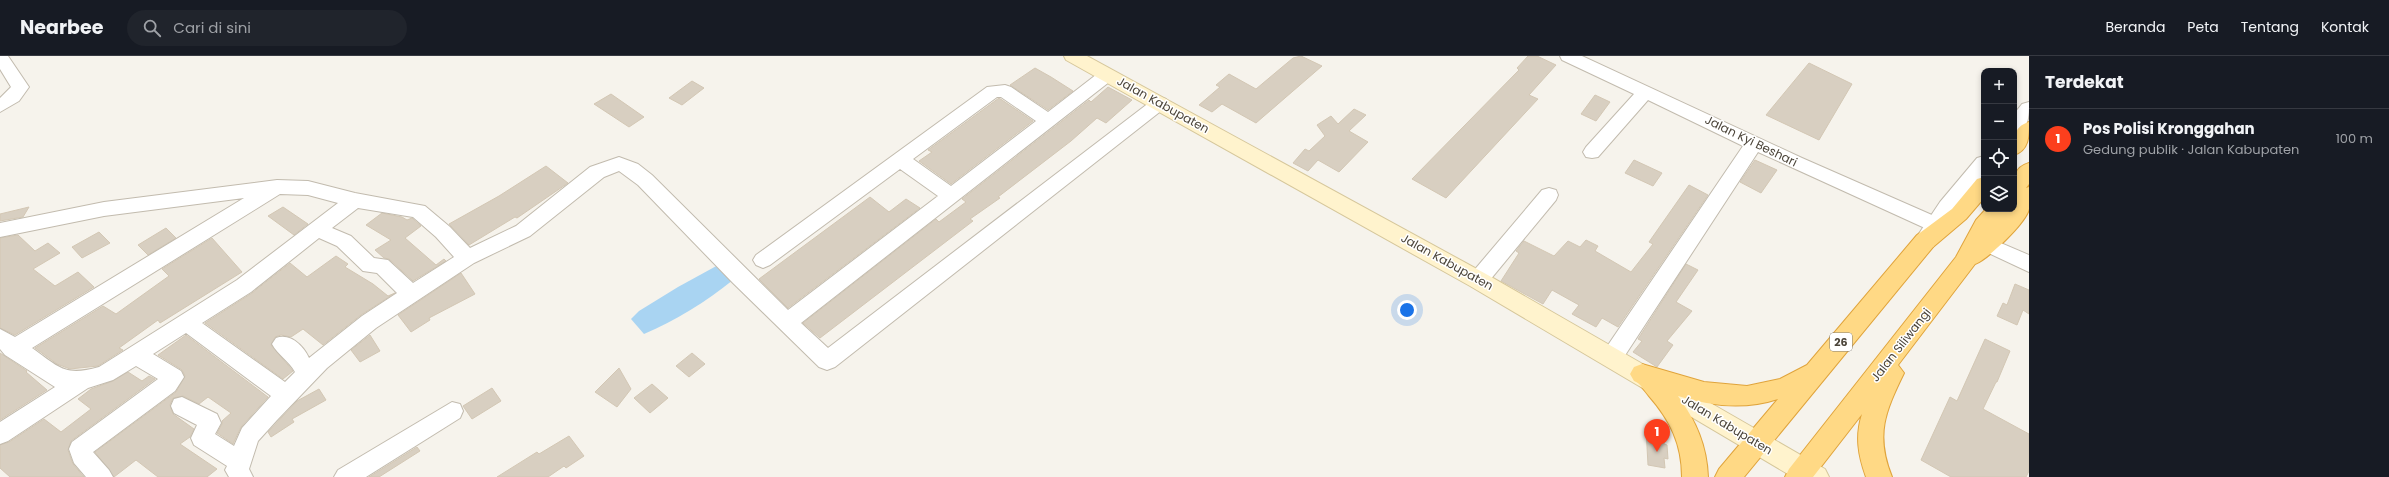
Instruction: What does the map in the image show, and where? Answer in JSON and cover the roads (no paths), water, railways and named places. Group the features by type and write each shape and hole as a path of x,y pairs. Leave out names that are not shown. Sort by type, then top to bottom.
{"highway":[{"path":"2017,144 2029,130"},
{"path":"2017,185 2029,170"},
{"name":"26","path":"1728,477 1930,233 1959,214 1981,188"},
{"path":"1964,263 1989,244 2002,231 2029,195"},
{"name":"Jalan Siliwangi","path":"1806,475 1964,263 1984,226 1996,212"},
{"path":"1879,477 1868,446 1871,420 1876,406 1916,327"},
{"path":"1646,376 1703,394 1742,396 1762,394 1789,386 1822,364"},
{"path":"1646,376 1673,407 1687,432 1695,460 1695,477"}],"main road":[{"name":"Jalan Kabupaten","path":"1073,56 1478,280 1646,376 1757,442 1806,475"}],"street":[{"path":"0,56 20,87 13,97 0,106"},
{"name":"Jalan Kyi Beshari","path":"1568,56 1646,91 1752,146 1930,233"},
{"path":"788,322 950,195 1049,121 1107,75"},
{"path":"763,260 996,90 1005,91 1049,121"},
{"path":"1592,152 1646,91"},
{"path":"182,406 209,421 210,423 202,438 237,471 250,435 307,374 345,340 411,294 467,258 523,231 589,177 619,164 631,169 645,180 740,277 827,361 1160,103"},
{"path":"2017,123 2029,109"},
{"path":"1612,357 1752,146"},
{"path":"900,159 950,195"},
{"path":"1930,233 1981,167"},
{"path":"0,230 104,209 276,186 308,188 355,200 418,211 443,232 467,258"},
{"path":"81,381 62,380 7,343 276,186"},
{"path":"1478,280 1549,195"},
{"path":"0,434 81,381 104,374 244,286 355,200"},
{"path":"318,230 344,240 370,266 381,265 411,294"},
{"path":"1989,244 2029,264"},
{"path":"187,323 286,395"},
{"path":"284,344 298,357 307,374"},
{"path":"101,477 82,456 80,449 167,385 173,377 136,355"},
{"path":"346,477 452,411"}],"water":[{"path":"720,264 733,280 690,310 644,334 631,319 639,311"}],"place":[{"name":"Pos Polisi Kronggahan","path":"1657,452"}]}
